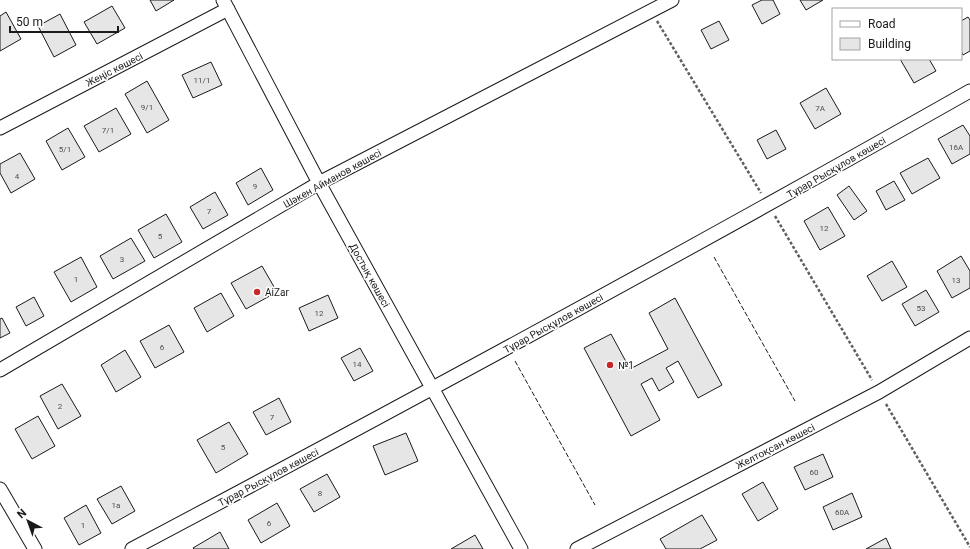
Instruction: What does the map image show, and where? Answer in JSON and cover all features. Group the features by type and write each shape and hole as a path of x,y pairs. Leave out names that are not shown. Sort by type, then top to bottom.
{"street":[{"name":"Шәкен Айманов көшесі","path":"0,370 319,183 672,0"},
{"name":"Жеңіс көшесі","path":"0,128 225,5"},
{"name":"Достық көшесі","path":"225,5 319,183 521,549"},
{"name":"Тұрар Рысқұлов көшесі","path":"132,549 433,389 769,205 970,91"},
{"name":"Желтоқсан көшесі","path":"577,549 880,392 970,338"},
{"path":"0,489 35,549"}],"path":[{"path":"651,11 769,205 970,547"}],"building":[{"path":"150,0 174,0 156,11"},
{"path":"762,0 773,0 780,14 762,24 752,5"},
{"path":"800,0 823,0 806,10"},
{"path":"112,6 125,28 97,44 84,22"},
{"path":"6,12 21,39 0,51 0,16"},
{"path":"60,14 76,45 54,57 38,26"},
{"path":"968,17 970,20 970,51 963,55 962,53 962,20"},
{"path":"719,21 729,40 711,49 701,30"},
{"path":"901,60 930,60 936,71 914,83"},
{"path":"211,62 222,85 193,98 182,75"},
{"path":"147,81 169,120 147,133 125,94"},
{"path":"826,88 841,114 815,129 800,103"},
{"path":"116,108 131,134 99,152 84,126"},
{"path":"963,125 970,136 970,154 952,164 938,139"},
{"path":"68,128 85,157 62,170 46,141"},
{"path":"776,130 786,149 767,159 757,140"},
{"path":"20,153 35,179 11,193 0,173 0,164"},
{"path":"928,158 940,178 912,194 900,173"},
{"path":"261,168 273,190 248,205 236,183"},
{"path":"894,181 905,200 886,210 876,191"},
{"path":"849,186 867,211 854,220 837,195"},
{"path":"215,192 228,215 203,229 190,207"},
{"path":"828,207 845,236 820,250 804,221"},
{"path":"166,214 182,242 154,258 138,230"},
{"path":"131,238 145,261 113,279 100,256"},
{"path":"961,256 970,271 970,288 952,298 937,271"},
{"path":"81,257 97,287 71,302 54,272"},
{"path":"892,261 907,287 882,301 867,276"},
{"path":"262,266 277,292 246,309 231,283"},
{"path":"926,290 939,312 915,326 902,304"},
{"path":"221,293 234,316 207,332 194,308"},
{"path":"328,295 338,318 309,331 299,308"},
{"path":"34,297 44,316 26,326 16,307"},
{"name":"№1","path":"675,298 722,385 698,398 678,361 666,368 674,382 659,391 652,378 641,384 660,420 631,436 584,348 611,334 630,369 668,349 649,313"},
{"path":"2,318 10,333 0,338 0,319"},
{"path":"169,325 184,352 155,368 140,341"},
{"path":"360,348 373,371 354,381 341,358"},
{"path":"125,350 141,377 116,392 101,365"},
{"path":"62,384 81,416 58,429 40,396"},
{"path":"279,398 291,422 266,435 253,412"},
{"path":"38,416 55,446 32,459 15,429"},
{"path":"229,422 248,454 216,473 197,440"},
{"path":"406,433 418,461 385,475 373,446"},
{"path":"823,454 833,477 805,490 794,467"},
{"path":"327,474 340,497 314,512 300,489"},
{"path":"763,482 778,509 758,521 742,494"},
{"path":"121,486 135,511 112,524 97,499"},
{"path":"852,493 862,517 833,530 823,507"},
{"path":"277,503 290,526 261,543 248,520"},
{"path":"86,505 101,533 79,545 64,518"},
{"path":"702,515 717,540 700,549 666,549 660,539"},
{"path":"220,532 229,549 193,548"},
{"path":"475,535 483,549 451,549"},
{"path":"886,538 891,549 866,549"}],"fence":[{"path":"714,257 795,401"},
{"path":"515,361 595,505"}],"place":[{"name":"AiZar","path":"257,292"},
{"name":"№1","path":"610,365"}]}
